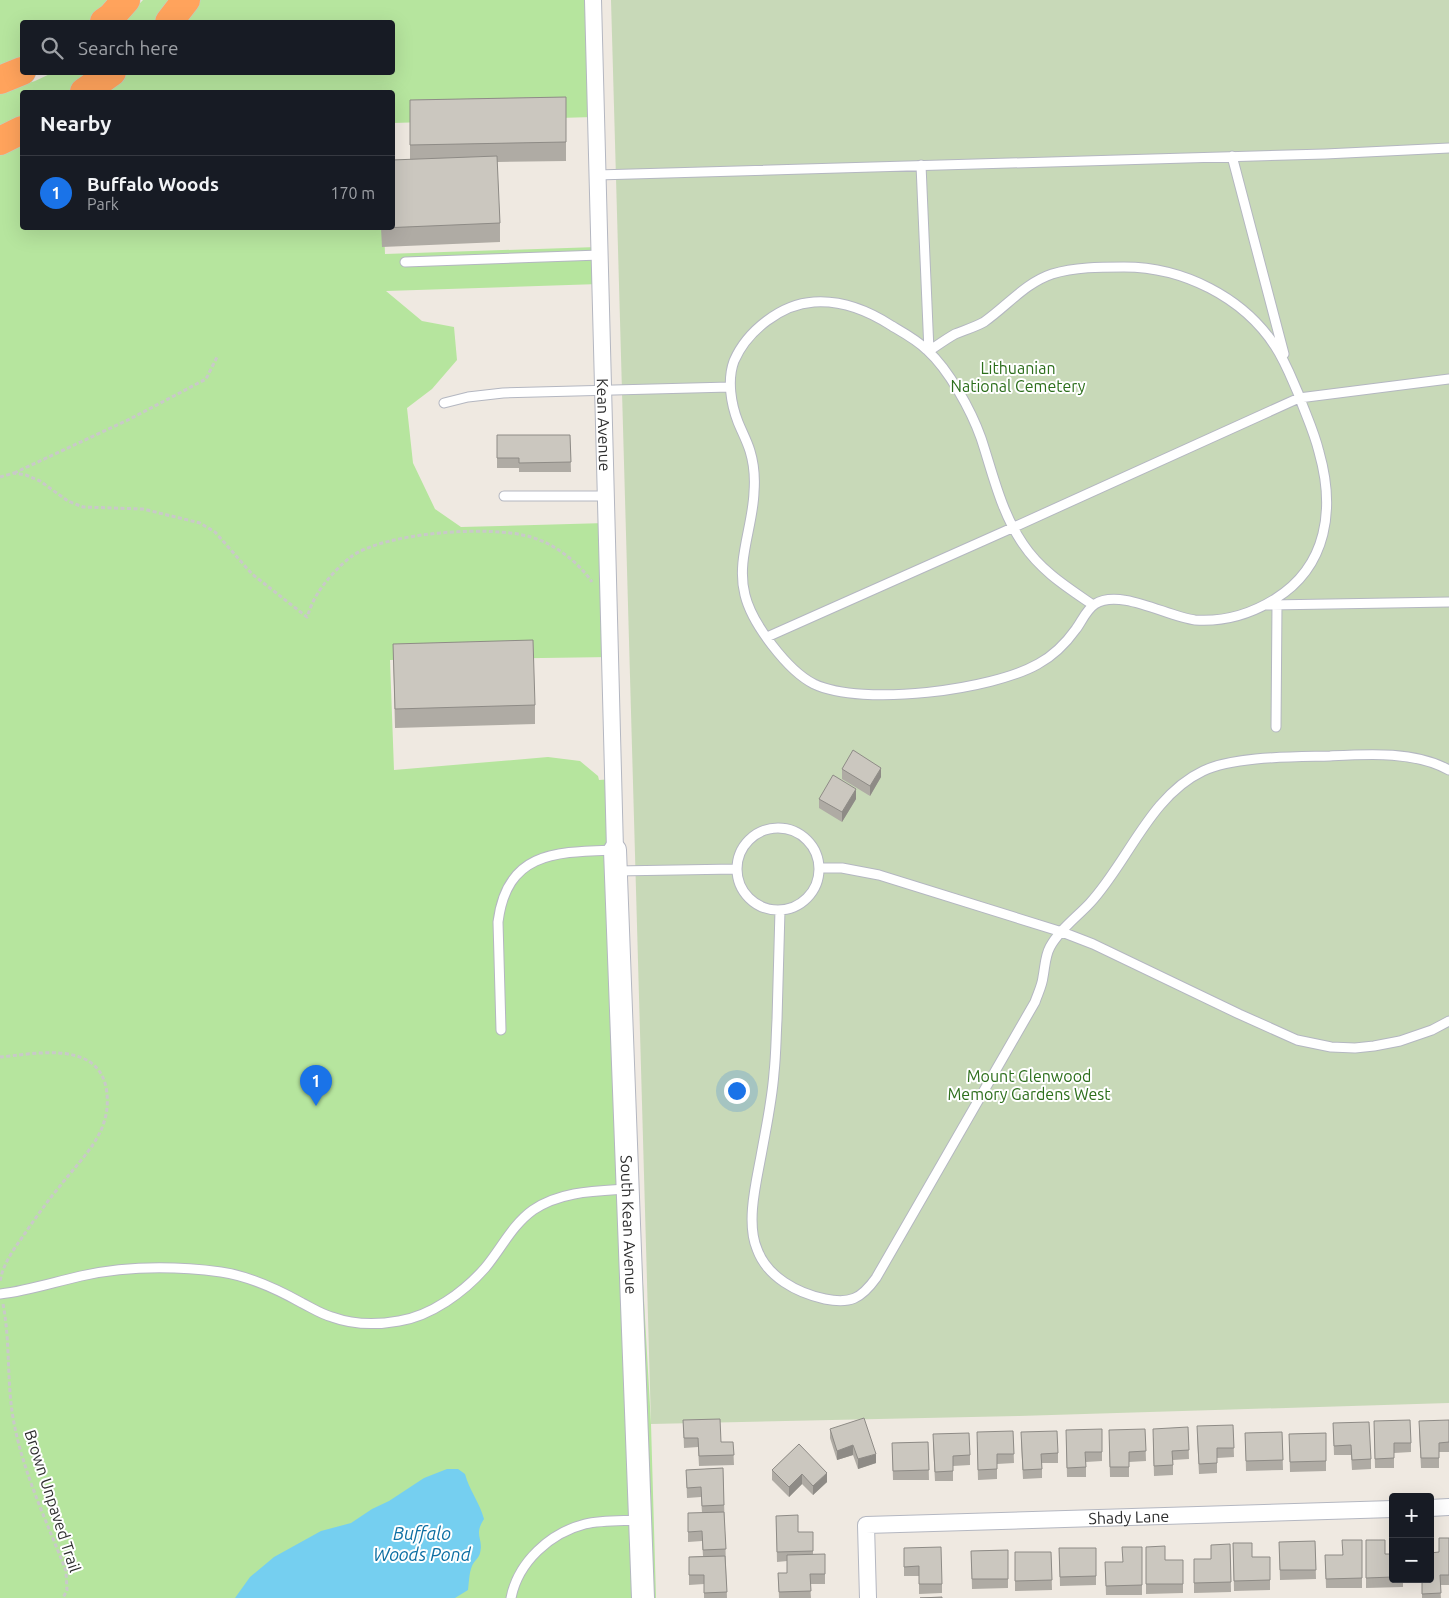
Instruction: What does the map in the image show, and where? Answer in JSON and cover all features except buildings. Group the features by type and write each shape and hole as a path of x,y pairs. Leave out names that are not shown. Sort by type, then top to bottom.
{"highway":[{"path":"107,20 126,0"},
{"path":"171,20 186,0"},
{"path":"0,80 20,72"},
{"path":"87,90 108,75"},
{"path":"0,141 20,131"}],"street":[{"name":"Kean Avenue","path":"593,0 616,861"},
{"name":"South Kean Avenue","path":"616,861 643,1598"},
{"path":"1434,1508 1449,1507"},
{"name":"Shady Lane","path":"868,1598 866,1525 1389,1509"}],"lane":[{"path":"598,175 1449,148"},
{"path":"1093,605 1046,572 1024,546 1012,528 1001,502 980,433 954,384 929,351 882,320 862,310 840,303 820,301 794,305 767,321 746,342 732,367 730,387 739,424 752,457 754,472 754,492 742,569 746,599 767,637 795,670 812,683 827,689 848,693 913,694 978,684 1026,670 1043,662 1058,650 1074,632 1093,605 1100,602 1113,600 1133,602 1195,620 1239,616 1266,605 1286,592 1300,579 1312,562 1321,541 1326,522 1327,496 1324,468 1311,426 1287,366 1232,156"},
{"path":"920,165 929,351"},
{"path":"404,262 600,255"},
{"path":"929,351 943,340 985,321 1020,292 1038,280 1054,273 1097,267 1136,267 1170,272 1198,282 1227,300 1251,318 1273,342 1287,366"},
{"path":"767,637 1299,398 1449,380"},
{"path":"444,403 468,397 504,393 730,387"},
{"path":"504,496 606,496"},
{"path":"1266,605 1449,602"},
{"path":"1276,727 1277,605"},
{"path":"780,910 774,1072 756,1187 752,1221 753,1236 757,1250 764,1263 774,1275 788,1285 823,1298 838,1301 850,1300 859,1297 868,1290 876,1278 1034,1002 1041,987 1048,950 1095,896 1160,806 1176,788 1203,771 1239,762 1285,757 1350,755 1414,758 1440,764 1449,770"},
{"path":"778,828 793,831 803,837 811,845 817,856 819,868 813,890 804,900 792,907 780,910 759,905 750,899 742,889 736,870 738,857 743,847 752,837 764,830 778,828"},
{"path":"501,1030 498,922 500,905 505,891 513,879 525,868 543,857 569,851 616,861 736,870"},
{"path":"819,868 842,868 879,875 1062,932 1093,944 1278,1032 1313,1044 1355,1048 1374,1046 1408,1038 1432,1030 1449,1021"},
{"path":"0,1294 97,1273 137,1269 191,1269 224,1272 251,1280 275,1289 333,1318 368,1324 402,1321 434,1309 469,1284 485,1268 520,1220 534,1210 568,1195 581,1192 628,1189"},
{"path":"511,1598 518,1577 529,1561 540,1548 553,1538 567,1530 586,1524 640,1520"}],"path":[{"path":"0,477 14,473 130,419 206,379 217,357"},
{"path":"14,473 26,475 40,481 68,502 83,507 143,510 200,523 216,532 252,574 307,617 317,593 331,576 352,556 378,544 425,534 493,531 531,537 555,548 583,569 610,607"},
{"name":"Brown Unpaved Trail","path":"0,1057 57,1053 78,1056 93,1063 101,1073 108,1100 106,1116 100,1135 13,1251 0,1279 0,1294 7,1325 12,1411 23,1460 66,1571 67,1590 63,1598"}],"green space":[{"path":"0,0 117,0 95,20 20,20 20,65 0,72"},
{"path":"143,0 176,0 158,20 124,20"},
{"path":"197,0 590,0 593,117 395,123 395,90 106,90 124,75 395,75 395,20 181,20"},
{"path":"611,0 1449,0 1449,1403 1019,1416 651,1424"},
{"path":"48,75 100,75 79,90 20,90 20,126 0,135 0,92"},
{"path":"20,145 20,230 384,230 385,254 597,247 599,284 386,291 422,321 454,327 457,360 432,389 407,408 413,463 435,509 461,527 606,523 611,657 390,660 394,770 548,757 580,761 598,776 599,780 614,779 614,770 651,1424 656,1598 0,1598 0,153"}],"water":[{"name":"Buffalo Woods Pond","path":"447,1469 458,1469 465,1474 484,1519 479,1529 480,1553 471,1569 468,1590 455,1598 235,1598 250,1577 274,1557 321,1531 351,1523 424,1478"}],"place":[{"name":"Buffalo Woods","path":"316,1106"}],"park label":[{"name":"Lithuanian National Cemetery","path":"1018,377"},
{"name":"Mount Glenwood Memory Gardens West","path":"1029,1085"}]}
